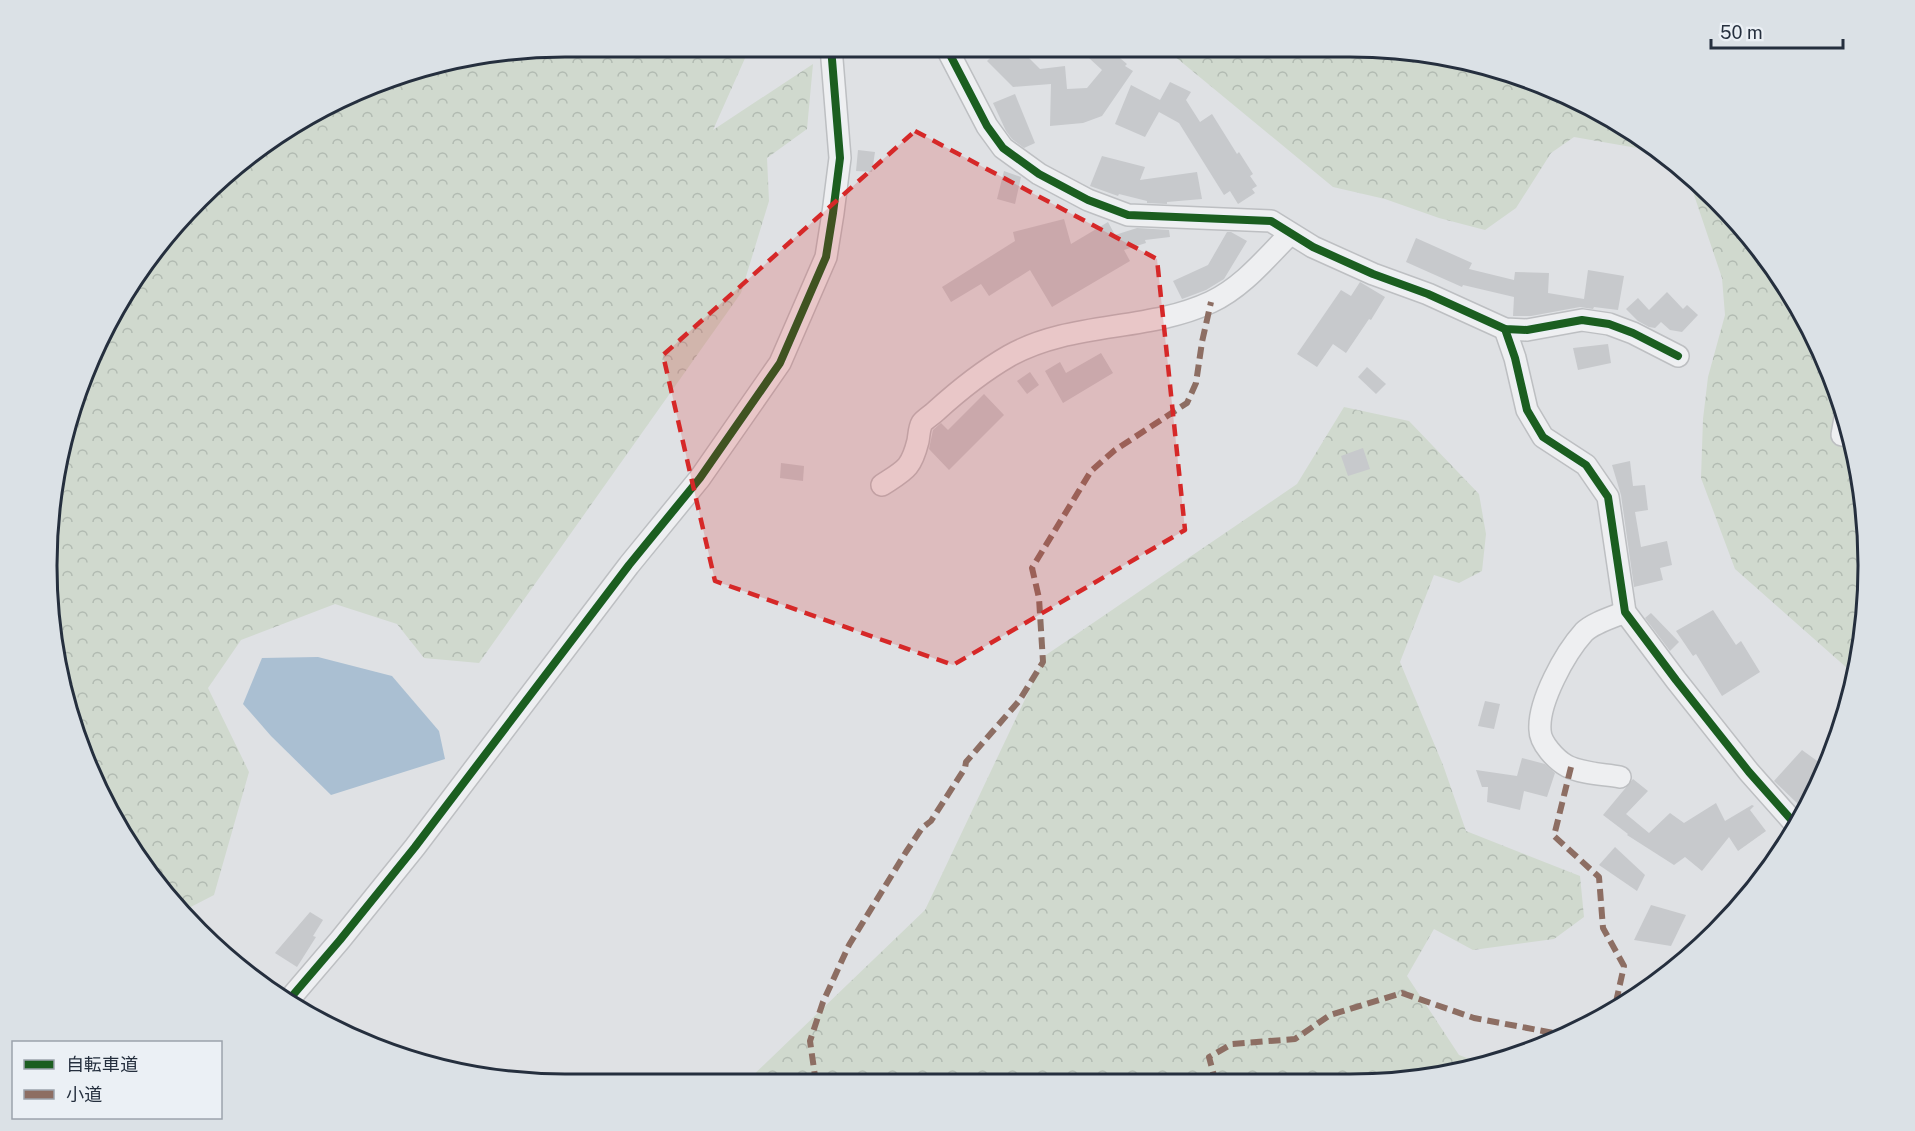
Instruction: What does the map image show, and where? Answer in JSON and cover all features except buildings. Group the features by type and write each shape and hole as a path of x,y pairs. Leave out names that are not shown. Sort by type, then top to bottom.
{"street":[{"path":"293,995 415,847 629,565 700,478 780,363 826,257 840,158 832,57"},
{"path":"951,57 987,126 1003,148 1039,174 1088,200 1128,215 1271,221 1313,247 1428,294 1505,329 1527,330 1582,320 1609,324 1633,333 1677,356"},
{"path":"882,485 908,468 914,456 922,424 977,378 1007,357 1035,343 1075,333 1128,326 1173,316 1211,302 1236,288 1290,234"},
{"path":"1505,329 1515,358 1527,410 1543,438 1586,465 1608,496 1625,612 1749,772 1791,819"},
{"path":"1620,777 1581,772 1565,765 1549,750 1539,733 1540,716 1554,676 1585,631 1625,612"}],"highlighted area":[{"path":"915,131 1157,259 1185,530 953,665 715,581 663,355"}],"green space":[{"path":"746,57 713,130 813,64 807,129 767,158 769,201 741,293 479,663 424,658 397,624 335,604 241,640 208,688 249,772 214,895 189,908 143,848 109,790 84,729 74,697 61,632 58,599 58,532 61,499 74,434 84,402 109,341 125,311 162,256 183,230 230,183 283,143 341,109 402,84 434,74 499,61 532,58"},
{"path":"1175,57 1383,58 1416,61 1481,74 1513,84 1574,109 1604,125 1663,165 1637,148 1574,137 1551,153 1516,208 1485,230 1439,218 1385,199 1333,187"},
{"path":"1692,190 1732,230 1772,283 1806,341 1831,402 1848,466 1857,532 1857,599 1847,668 1735,569 1701,478 1703,419 1708,377 1725,315 1722,278"},
{"path":"1344,407 1409,421 1479,494 1486,534 1482,571 1459,583 1434,575 1400,662 1443,765 1466,831 1580,876 1584,917 1554,939 1473,950 1434,929 1407,976 1459,1055 1470,1059 1416,1070 1350,1074 754,1074 925,910 1046,655 1297,484"}],"water":[{"path":"318,657 392,676 439,731 445,759 331,795 271,736 243,704 262,658"}],"marked path":[{"path":"815,1074 810,1041 823,1002 849,945 906,852 922,828 931,821 965,768 966,762 1019,701 1043,662 1039,598 1032,568 1091,471 1115,450 1187,403 1196,383 1211,302"},
{"path":"1571,767 1554,836 1599,877 1603,928 1624,966 1617,998"},
{"path":"1214,1074 1209,1057 1232,1044 1295,1039 1330,1015 1402,993 1474,1018 1550,1032"}],"cycle path":[{"path":"293,995 415,847 629,565 700,478 780,363 826,257 840,158 832,57"},
{"path":"951,57 987,126 1003,148 1039,174 1088,200 1128,215 1271,221 1313,247 1373,274 1428,294 1505,329 1527,330 1582,320 1609,324 1633,333 1678,356"},
{"path":"1505,329 1515,358 1527,410 1543,437 1586,465 1608,497 1625,612 1749,772 1791,819"}]}
